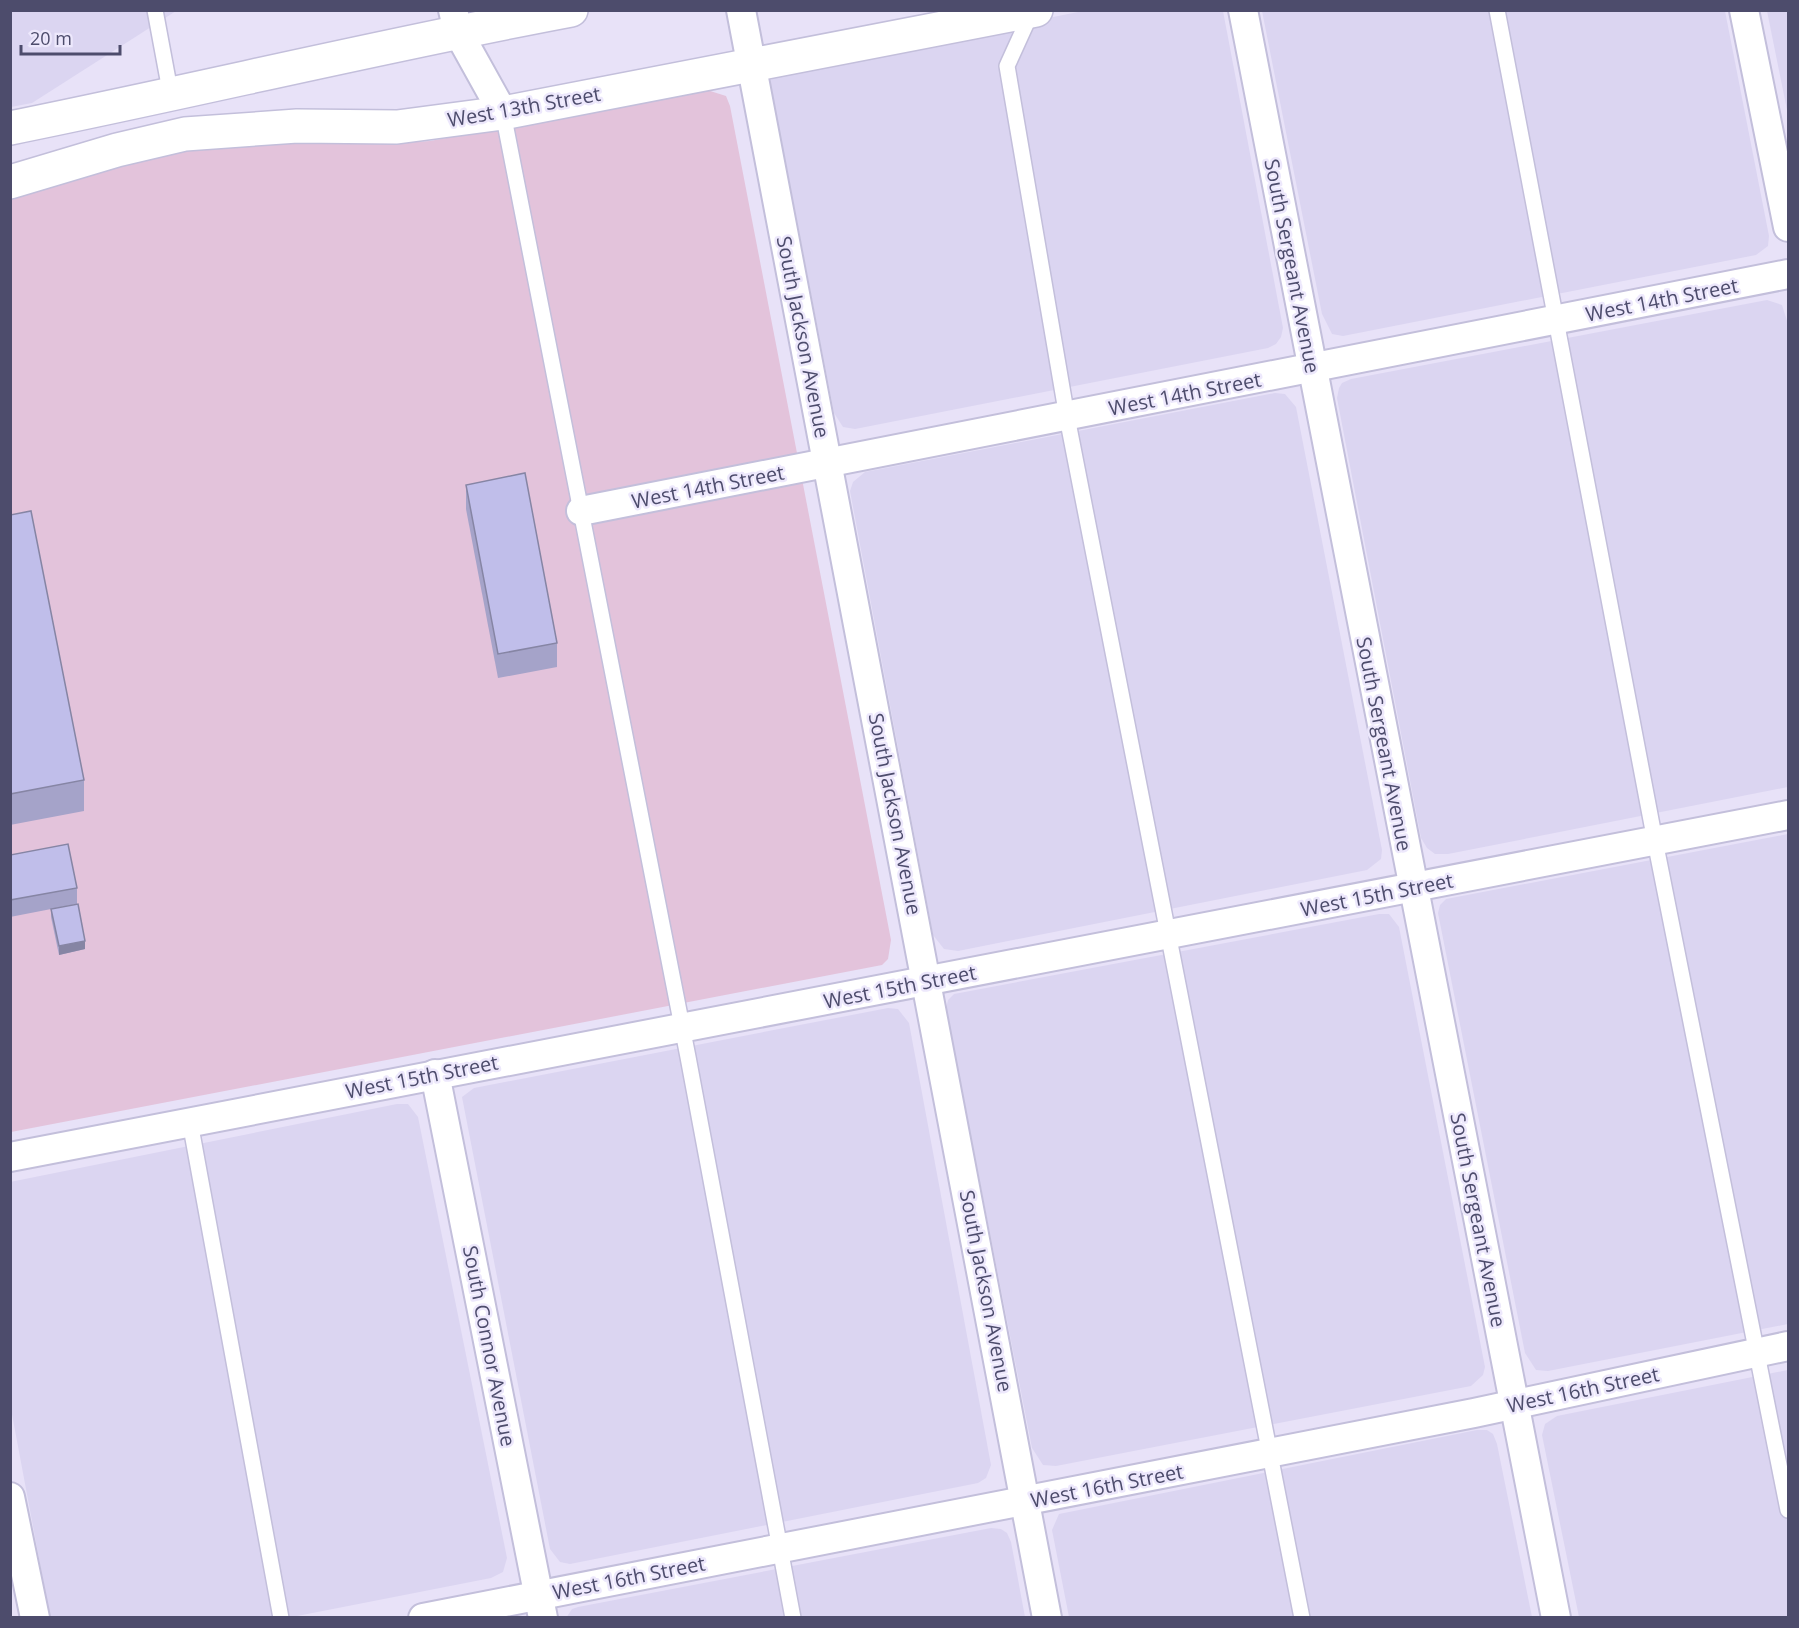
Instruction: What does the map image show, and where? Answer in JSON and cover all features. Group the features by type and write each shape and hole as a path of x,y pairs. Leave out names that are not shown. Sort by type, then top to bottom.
{"street":[{"path":"10,128 171,96 456,21 571,10"},
{"name":"South Jackson Avenue","path":"741,10 1047,1617"},
{"name":"South Sergeant Avenue","path":"1243,10 1556,1617"},
{"path":"1744,10 1788,226"},
{"name":"West 13th Street","path":"10,182 117,150 185,134 297,126 397,127 503,113 1033,11"},
{"path":"456,21 503,113"},
{"name":"West 14th Street","path":"581,511 828,465 1788,274"},
{"name":"West 15th Street","path":"10,1157 1788,815"},
{"name":"South Connor Avenue","path":"435,1074 541,1606"},
{"name":"West 16th Street","path":"423,1617 541,1606 780,1549 1514,1405 1788,1346"},
{"path":"10,1497 35,1617"}],"lane":[{"path":"155,10 171,96"},
{"path":"1497,10 1558,320 1655,841 1788,1510"},
{"path":"1033,11 1007,66 1067,417 1302,1617"},
{"path":"503,113 682,1028 793,1617"},
{"path":"190,1122 281,1617"}],"shaded area":[{"path":"11,11 176,11 32,103 11,107"},
{"path":"1083,11 1223,11 1283,328 1281,337 1276,344 1268,348 855,429 843,427 834,413 770,81 783,71"},
{"path":"1262,11 1725,11 1769,236 1768,246 1756,255 1343,336 1332,334 1322,314"},
{"path":"1767,11 1788,11 1788,115"},
{"path":"707,90 726,96 730,106 891,940 888,959 882,965 11,1132 11,191 125,155 316,141 385,144 430,141"},
{"path":"1767,300 1782,305 1788,324 1788,787 1448,854 1435,854 1427,848 1421,838 1337,398 1339,388 1342,383 1351,379"},
{"path":"1275,393 1285,394 1296,407 1382,850 1381,859 1367,870 958,951 944,949 933,935 850,491 853,482 865,472"},
{"path":"1788,834 1788,1324 1548,1371 1536,1370 1525,1353 1438,913 1440,905 1446,899"},
{"path":"1379,914 1389,914 1399,927 1485,1367 1483,1375 1471,1386 1056,1466 1043,1465 1032,1448 946,1009 948,1000 954,994"},
{"path":"888,1008 898,1009 909,1023 991,1465 986,1478 978,1483 570,1564 560,1562 550,1549 462,1097 474,1088"},
{"path":"397,1104 408,1104 418,1117 507,1558 503,1572 491,1578 292,1617 50,1617 11,1409 10,1182"},
{"path":"1788,1370 1788,1617 1579,1617 1542,1435 1545,1424 1557,1416"},
{"path":"1477,1430 1487,1430 1493,1434 1497,1444 1532,1617 1069,1617 1052,1530 1059,1514"},
{"path":"991,1528 1001,1529 1007,1533 1011,1542 1025,1617 566,1618 572,1609 578,1607"}],"building":[{"path":"525,473 557,643 498,654 466,485"},
{"path":"31,511 84,780 10,794 10,515"},
{"path":"68,844 77,888 10,900 10,855"},
{"path":"78,904 85,941 59,946 51,909"}]}
